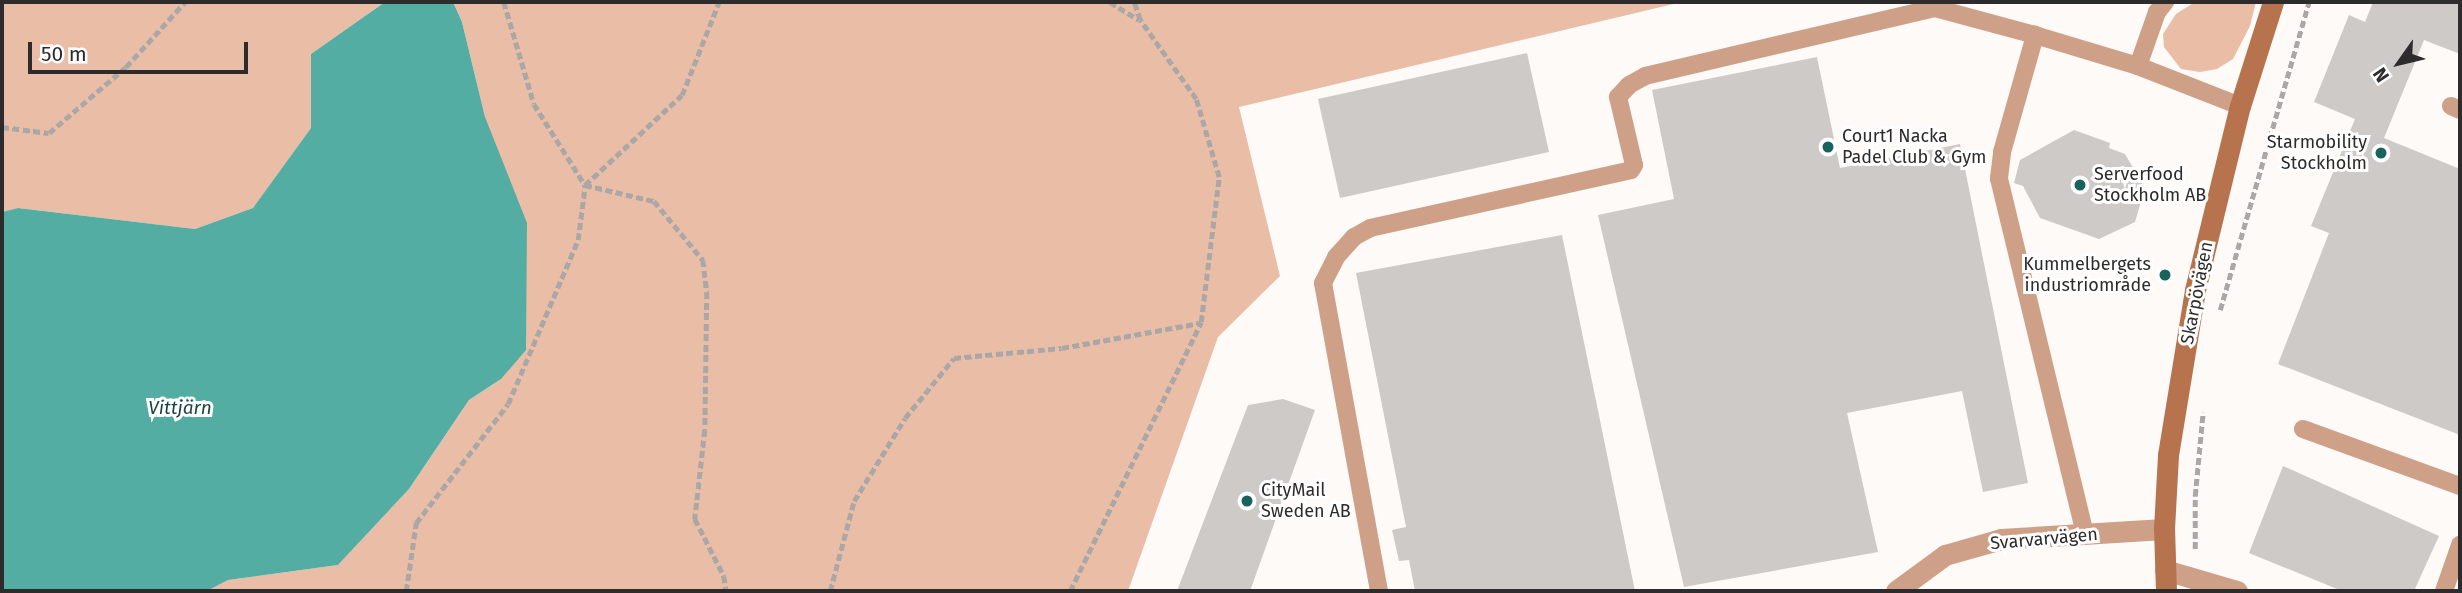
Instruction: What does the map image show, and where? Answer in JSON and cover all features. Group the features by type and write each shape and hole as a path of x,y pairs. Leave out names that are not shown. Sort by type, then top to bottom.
{"street":[{"name":"Skarpövägen","path":"2166,591 2164,529 2168,455 2195,290 2240,106 2273,2"},
{"name":"Svarvarvägen","path":"1896,591 1945,555 2001,539 2164,529"},
{"path":"2165,570 2237,591"}],"lane":[{"path":"2138,66 2157,12 2165,2"},
{"path":"1379,591 1323,283 1336,257 1354,237 1370,228 1631,170 1634,165 1618,97 1629,85 1645,76 1935,8 2138,66 2240,106"},
{"path":"2035,35 2001,152 1999,178 2063,402 2085,534"},
{"path":"2303,429 2460,486"},
{"path":"2444,591 2460,545"}],"path":[{"path":"2,127 49,133 126,67 185,2"},
{"path":"406,591 416,523 508,404 578,240 585,186 534,104 504,2"},
{"path":"585,186 682,95 719,2"},
{"path":"1110,2 1140,20"},
{"path":"1070,591 1201,322 1219,177 1196,99 1140,20 1134,2"},
{"path":"2219,315 2309,2"},
{"path":"585,186 654,201 703,260 707,292 705,430 695,519 724,576 726,591"},
{"path":"830,591 855,501 905,418 954,358 1062,348 1201,322"},
{"path":"2195,548 2195,496 2203,410"}],"shaded area":[{"path":"2,2 385,2 311,54 311,128 253,208 195,229 18,208 2,212"},
{"path":"453,2 1682,2 1239,107 1280,276 1218,337 1128,591 207,591 228,580 338,565 409,489 469,400 501,379 485,117 462,22"},
{"path":"2195,2 2256,2 2250,26 2233,59 2217,69 2200,72 2181,69 2164,47 2163,34 2176,14"}],"water":[{"name":"Vittjärn","path":"385,2 453,2 462,22 485,117 527,223 526,350 501,379 469,400 409,489 338,565 228,580 207,591 2,591 2,212 18,208 195,229 253,208 311,128 311,54"}],"building":[{"path":"2373,2 2460,2 2460,54 2424,40 2384,138 2460,169 2460,435 2278,364 2329,233 2311,226 2355,119 2314,102 2349,15 2365,22"},
{"path":"1527,53 1549,152 1340,198 1318,99"},
{"path":"1817,57 1840,168 1960,144 2028,483 1983,492 1962,391 1847,413 1878,552 1684,587 1598,215 1674,199 1652,90"},
{"name":"Serverfood Stockholm AB","path":"2074,130 2110,143 2109,148 2125,154 2145,188 2135,222 2099,239 2040,218 2023,186 2014,183 2020,160"},
{"path":"1562,235 1635,591 1415,591 1409,560 1399,561 1392,530 1406,527 1356,273"},
{"name":"CityMail Sweden AB","path":"1283,399 1315,410 1250,591 1177,591 1248,405"},
{"path":"2283,466 2439,536 2414,591 2342,591 2249,553"}],"place":[{"name":"Court1 Nacka Padel Club & Gym","path":"1828,147"},
{"name":"Starmobility Stockholm","path":"2381,153"},
{"name":"Serverfood Stockholm AB","path":"2080,185"},
{"name":"Kummelbergets industriområde","path":"2165,275"},
{"name":"CityMail Sweden AB","path":"1247,501"}]}
